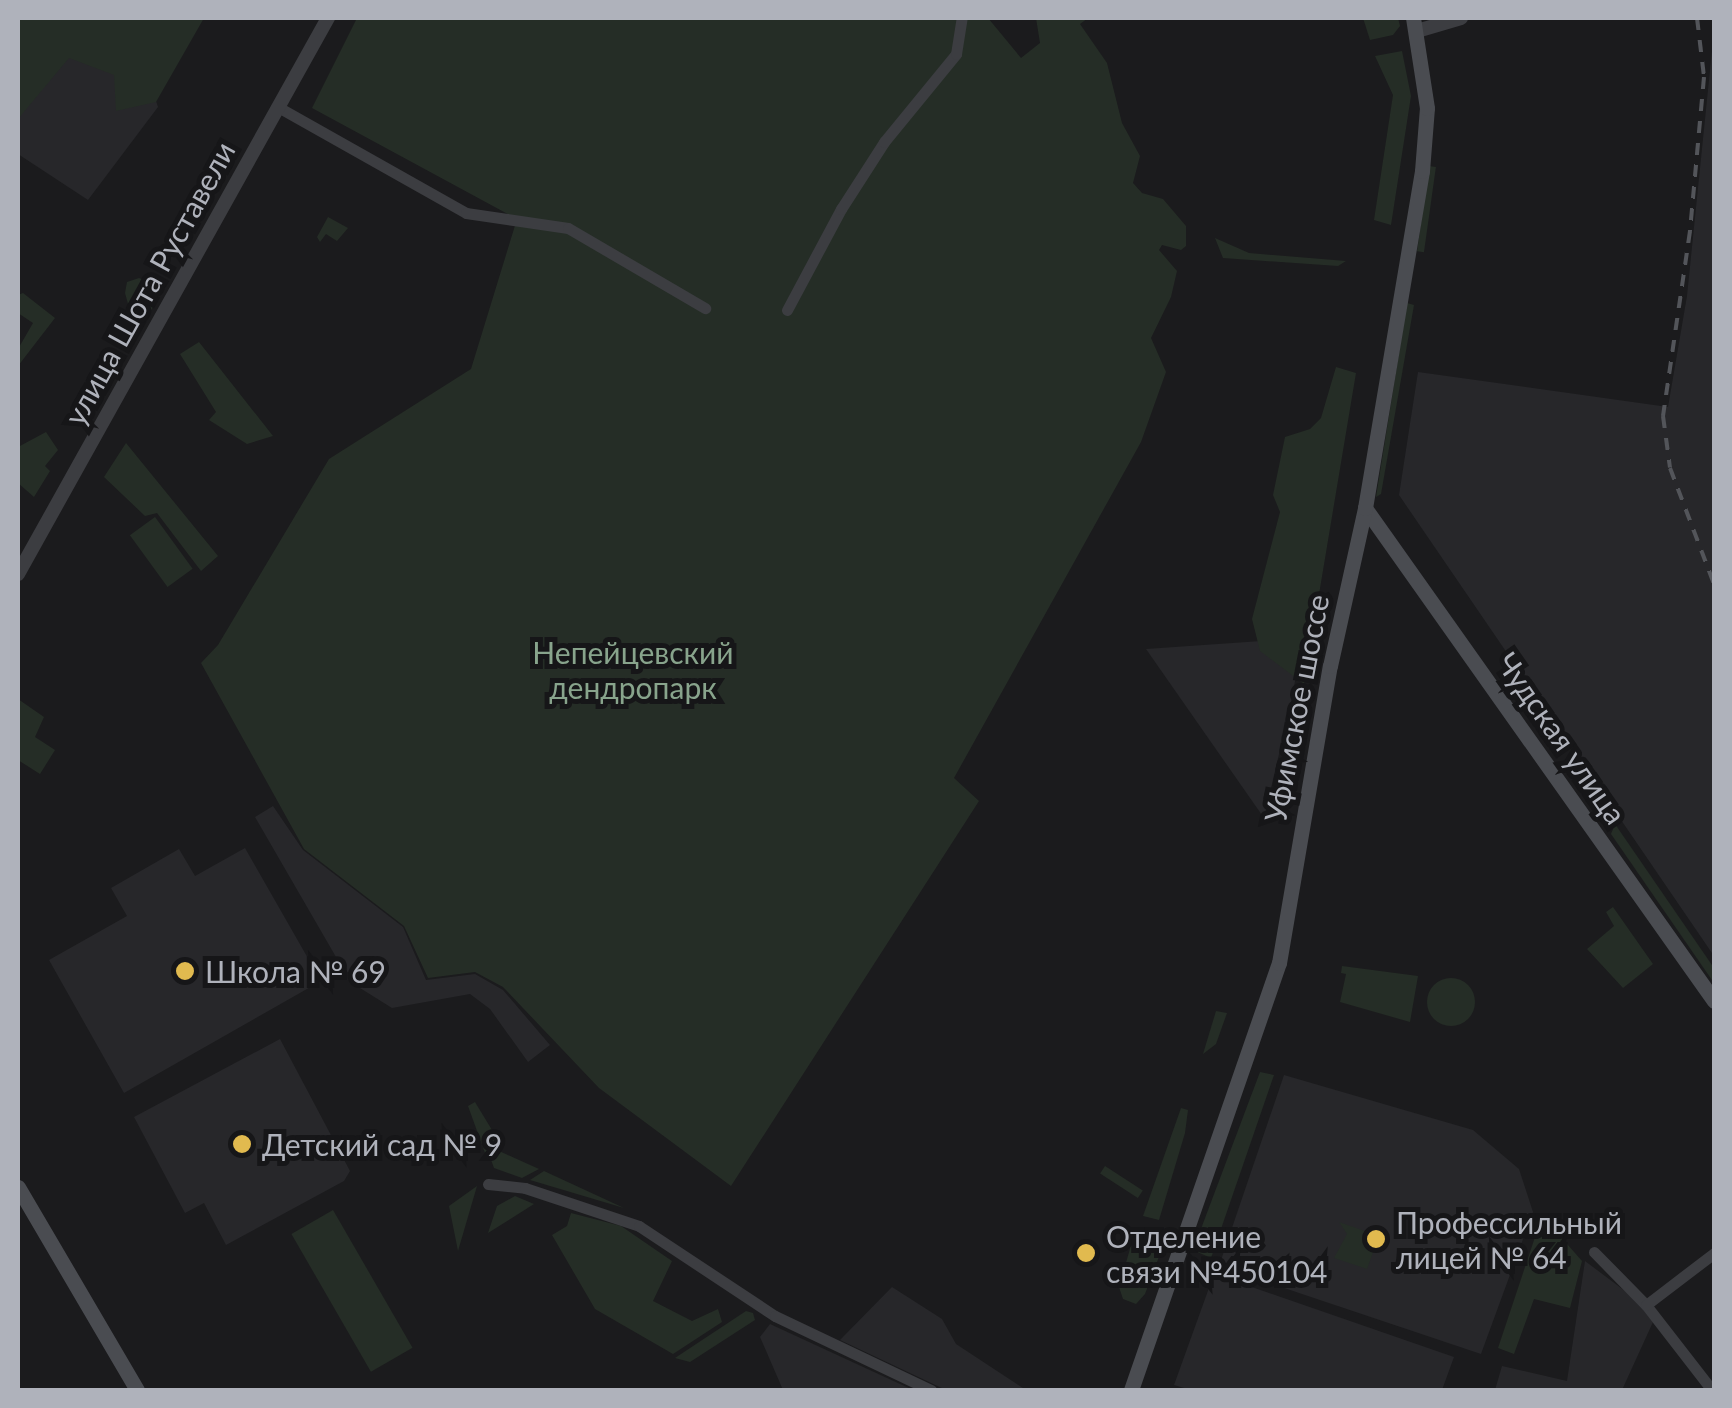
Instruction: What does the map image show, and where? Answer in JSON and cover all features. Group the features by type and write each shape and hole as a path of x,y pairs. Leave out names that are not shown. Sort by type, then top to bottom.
{"main road":[{"name":"Уфимское шоссе","path":"1131,1390 1279,963 1330,666 1365,508 1422,170 1426,108 1415,24"},
{"name":"Чудская улица","path":"1365,508 1714,1001"},
{"path":"18,1187 137,1390"}],"street":[{"name":"улица Шота Руставели","path":"18,574 328,18"},
{"path":"787,310 884,142 956,54 962,18"},
{"path":"1415,24 1461,18"},
{"path":"278,107 466,213 568,228 705,308"},
{"path":"488,1184 525,1188 639,1226 775,1316 931,1390"},
{"path":"1594,1252 1646,1304 1712,1388"},
{"path":"1646,1304 1714,1254"}],"shaded area":[{"path":"74,20 147,73 158,107 88,200 18,154 18,90"},
{"path":"1714,31 1714,956 1399,495 1418,372 1668,407 1687,296"},
{"path":"1303,638 1291,703 1264,818 1146,649"},
{"path":"273,806 303,850 403,927 426,980 475,974 503,990 550,1045 528,1062 490,1009 470,994 392,1008 360,988 336,957 255,817"},
{"name":"Школа № 69","path":"245,848 321,981 124,1093 49,960 127,916 111,888 179,849 195,876"},
{"name":"Детский сад № 9","path":"280,1039 350,1171 344,1181 226,1245 204,1203 185,1213 134,1117"},
{"name":"Профессильный лицей № 64","path":"1284,1075 1473,1130 1519,1169 1533,1212 1481,1354 1219,1266"},
{"path":"1585,1261 1633,1297 1653,1322 1622,1390 1495,1390 1502,1366 1567,1381"},
{"path":"1214,1274 1454,1357 1442,1390 1191,1390 1174,1385"},
{"path":"892,1287 942,1319 956,1344 1026,1390 946,1390 840,1340"},
{"path":"770,1324 913,1390 783,1390 760,1337"}],"green space":[{"path":"18,18 204,18 156,102 116,111 114,75 69,58 18,119"},
{"name":"Непейцевский дендропарк","path":"357,18 988,18 1021,58 1040,43 1036,18 1088,18 1080,24 1107,63 1122,123 1140,156 1133,183 1142,193 1163,199 1186,226 1186,246 1181,250 1162,245 1159,250 1177,271 1171,297 1151,338 1166,372 1141,442 954,778 979,801 731,1186 599,1088 503,987 475,972 428,978 404,926 304,849 201,663 218,645 329,459 471,369 517,219 312,108"},
{"path":"1363,18 1398,18 1400,26 1393,35 1370,40"},
{"path":"1402,51 1411,96 1391,225 1374,220 1393,95 1375,56"},
{"path":"1429,166 1436,167 1424,252 1417,251"},
{"path":"328,217 348,228 337,241 326,234 320,242 317,237"},
{"path":"1215,238 1249,253 1346,261 1338,266 1223,258"},
{"path":"139,278 163,288 132,346 127,343 135,329 125,293 127,282"},
{"path":"23,293 55,318 18,366 18,349 33,323 18,313 18,295"},
{"path":"1407,303 1414,305 1381,494 1376,497"},
{"path":"199,342 273,436 247,444 209,420 216,412 180,354"},
{"path":"1336,367 1356,373 1304,684 1260,651 1252,619 1280,512 1273,495 1285,437 1310,429 1321,418"},
{"path":"46,432 58,450 45,466 50,471 34,497 18,483 18,447"},
{"path":"126,443 218,556 201,571 157,513 145,516 104,477"},
{"path":"155,517 193,569 168,587 130,535"},
{"path":"18,699 44,717 35,737 55,750 40,774 18,760"},
{"path":"1615,824 1714,968 1714,983 1611,834"},
{"path":"1613,907 1653,964 1623,988 1587,949 1614,926 1606,912"},
{"path":"1342,966 1418,976 1410,1022 1340,1002 1346,974 1341,973"},
{"path":"1451,978 1468,985 1475,1002 1468,1019 1451,1026 1434,1019 1427,1002 1434,985"},
{"path":"1216,1011 1227,1013 1216,1044 1203,1054"},
{"path":"1260,1072 1274,1075 1211,1258 1193,1250"},
{"path":"475,1102 495,1135 495,1144 485,1153 468,1106"},
{"path":"1181,1108 1188,1110 1185,1133 1159,1220 1143,1216"},
{"path":"497,1150 539,1169 522,1178 494,1168 490,1157"},
{"path":"1105,1166 1143,1191 1138,1198 1100,1174"},
{"path":"544,1171 624,1208 530,1180"},
{"path":"477,1186 458,1251 449,1206"},
{"path":"515,1196 534,1204 488,1233 497,1206"},
{"path":"333,1210 412,1348 371,1372 291,1234"},
{"path":"571,1213 621,1226 672,1261 653,1301 692,1321 718,1309 722,1322 673,1354 595,1309 552,1235 567,1226"},
{"path":"1546,1220 1582,1261 1570,1308 1534,1299 1514,1354 1498,1348 1540,1222"},
{"path":"1339,1222 1379,1236 1367,1269 1334,1258 1347,1234"},
{"path":"1136,1228 1166,1238 1145,1294 1136,1304 1123,1299 1119,1287"},
{"path":"746,1311 753,1313 755,1320 690,1362 675,1358"}],"railway":[{"path":"1697,18 1704,77 1690,231 1663,416 1670,468 1714,584"}],"place":[{"name":"Школа № 69","path":"185,971"},
{"name":"Детский сад № 9","path":"242,1144"},
{"name":"Профессильный лицей № 64","path":"1376,1239"},
{"name":"Отделение связи №450104","path":"1086,1253"}]}
